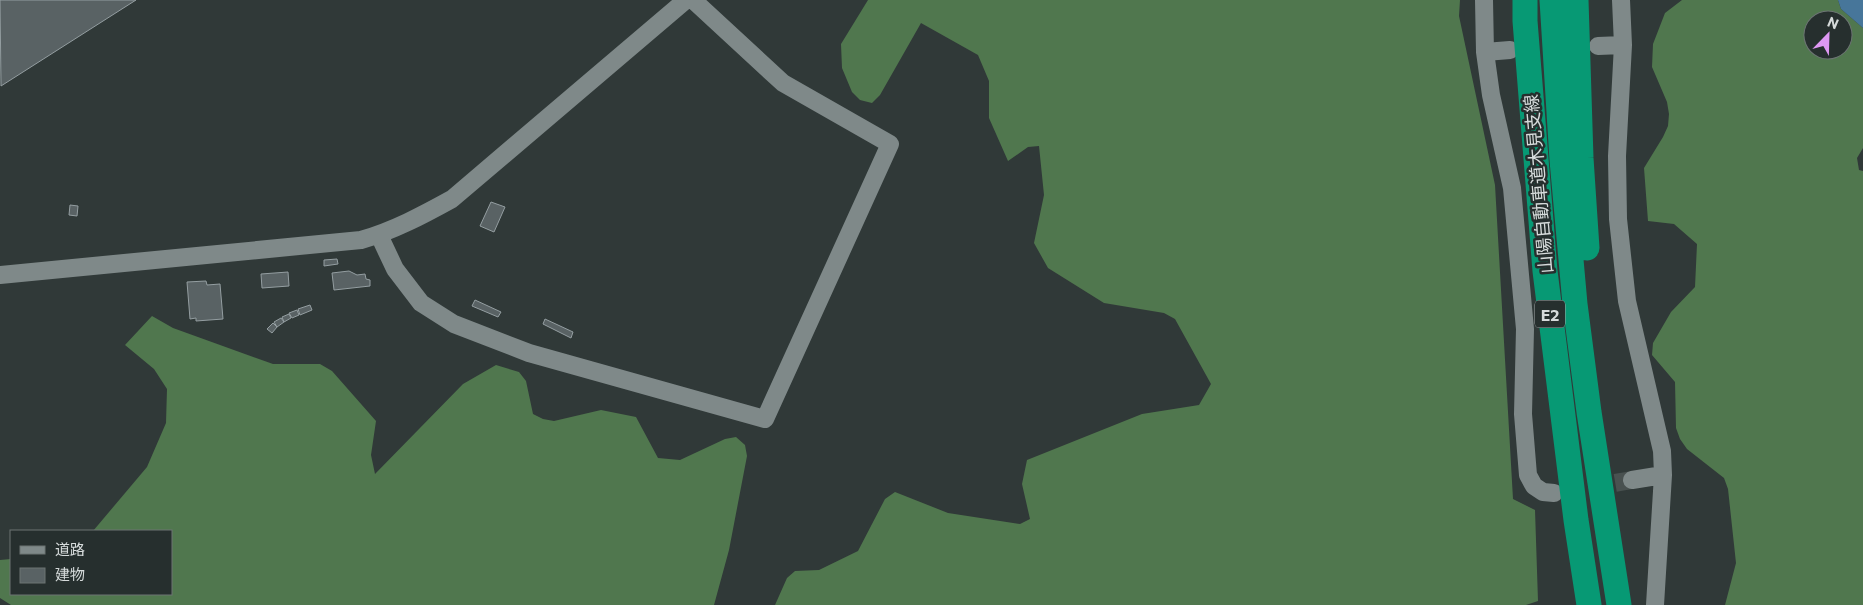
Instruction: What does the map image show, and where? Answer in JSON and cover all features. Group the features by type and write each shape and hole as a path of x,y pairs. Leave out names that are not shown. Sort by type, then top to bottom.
{"highway":[{"name":"山陽自動車道木見支線","path":"1525,0 1525,21 1545,271 1588,605"},
{"path":"1552,0 1574,295 1589,412"},
{"name":"E2","path":"1576,0 1581,158 1591,304 1589,412 1619,605"}],"street":[{"path":"0,275 361,240 380,235 452,199 686,0"},
{"path":"380,235 395,269 422,303 454,324 530,354 765,419 890,144 783,83 693,0"},
{"path":"1484,0 1485,52 1491,95 1512,188 1525,329 1524,414 1528,475 1534,486 1542,492 1554,493"},
{"path":"1621,0 1624,45 1617,156 1618,219 1627,301 1662,452 1663,475 1655,605"},
{"path":"1598,46 1624,45"},
{"path":"1485,52 1510,50"},
{"path":"1632,480 1663,475"}],"green space":[{"path":"868,0 1460,0 1459,16 1495,185 1513,499 1535,510 1538,601 1526,605 775,605 787,578 795,571 819,570 858,551 885,499 895,492 948,513 1020,524 1030,519 1022,484 1027,460 1142,414 1199,405 1211,384 1175,319 1164,313 1104,303 1048,268 1034,243 1044,195 1039,146 1028,147 1008,161 989,118 989,81 978,55 921,23 880,95 872,103 860,100 852,92 842,68 841,44"},
{"path":"1682,0 1838,0 1842,10 1803,10 1803,60 1853,60 1853,19 1863,28 1863,148 1857,158 1859,170 1863,171 1863,605 1725,605 1736,563 1728,489 1724,478 1687,449 1680,439 1676,428 1675,382 1652,355 1653,343 1671,312 1695,287 1697,244 1674,224 1648,221 1644,168 1663,137 1668,126 1669,114 1667,102 1652,67 1653,44 1665,13"},
{"path":"152,316 173,328 273,364 320,364 332,371 376,421 371,455 375,474 463,384 496,365 519,372 526,381 533,414 543,419 554,421 601,410 636,417 658,458 680,460 725,439 736,437 745,445 747,456 729,550 714,605 11,605 0,598 0,560 10,559 10,595 172,595 172,530 94,530 147,467 166,423 167,389 154,369 125,345"}],"water":[{"path":"1838,0 1863,0 1863,28 1853,19 1853,10 1841,9"}],"building":[{"path":"0,0 136,0 1,86"},
{"path":"491,202 505,207 494,232 480,226"},
{"path":"70,205 78,206 77,216 69,215"},
{"path":"337,259 338,264 324,266 324,260"},
{"path":"349,271 357,275 365,274 366,279 370,280 370,286 334,290 332,273"},
{"path":"288,272 289,286 262,288 261,274"},
{"path":"206,281 207,285 220,284 223,319 196,321 196,318 190,319 187,282"},
{"path":"475,300 501,312 498,317 472,306"},
{"path":"310,305 312,310 300,315 298,309"},
{"path":"297,310 299,315 292,318 289,313"},
{"path":"289,314 291,318 284,322 282,317"},
{"path":"281,318 284,322 277,327 274,322"},
{"path":"545,319 573,332 571,338 543,324"},
{"path":"273,323 277,327 272,333 267,329"}],"tunnel":[{"path":"1562,492 1632,480"}]}
